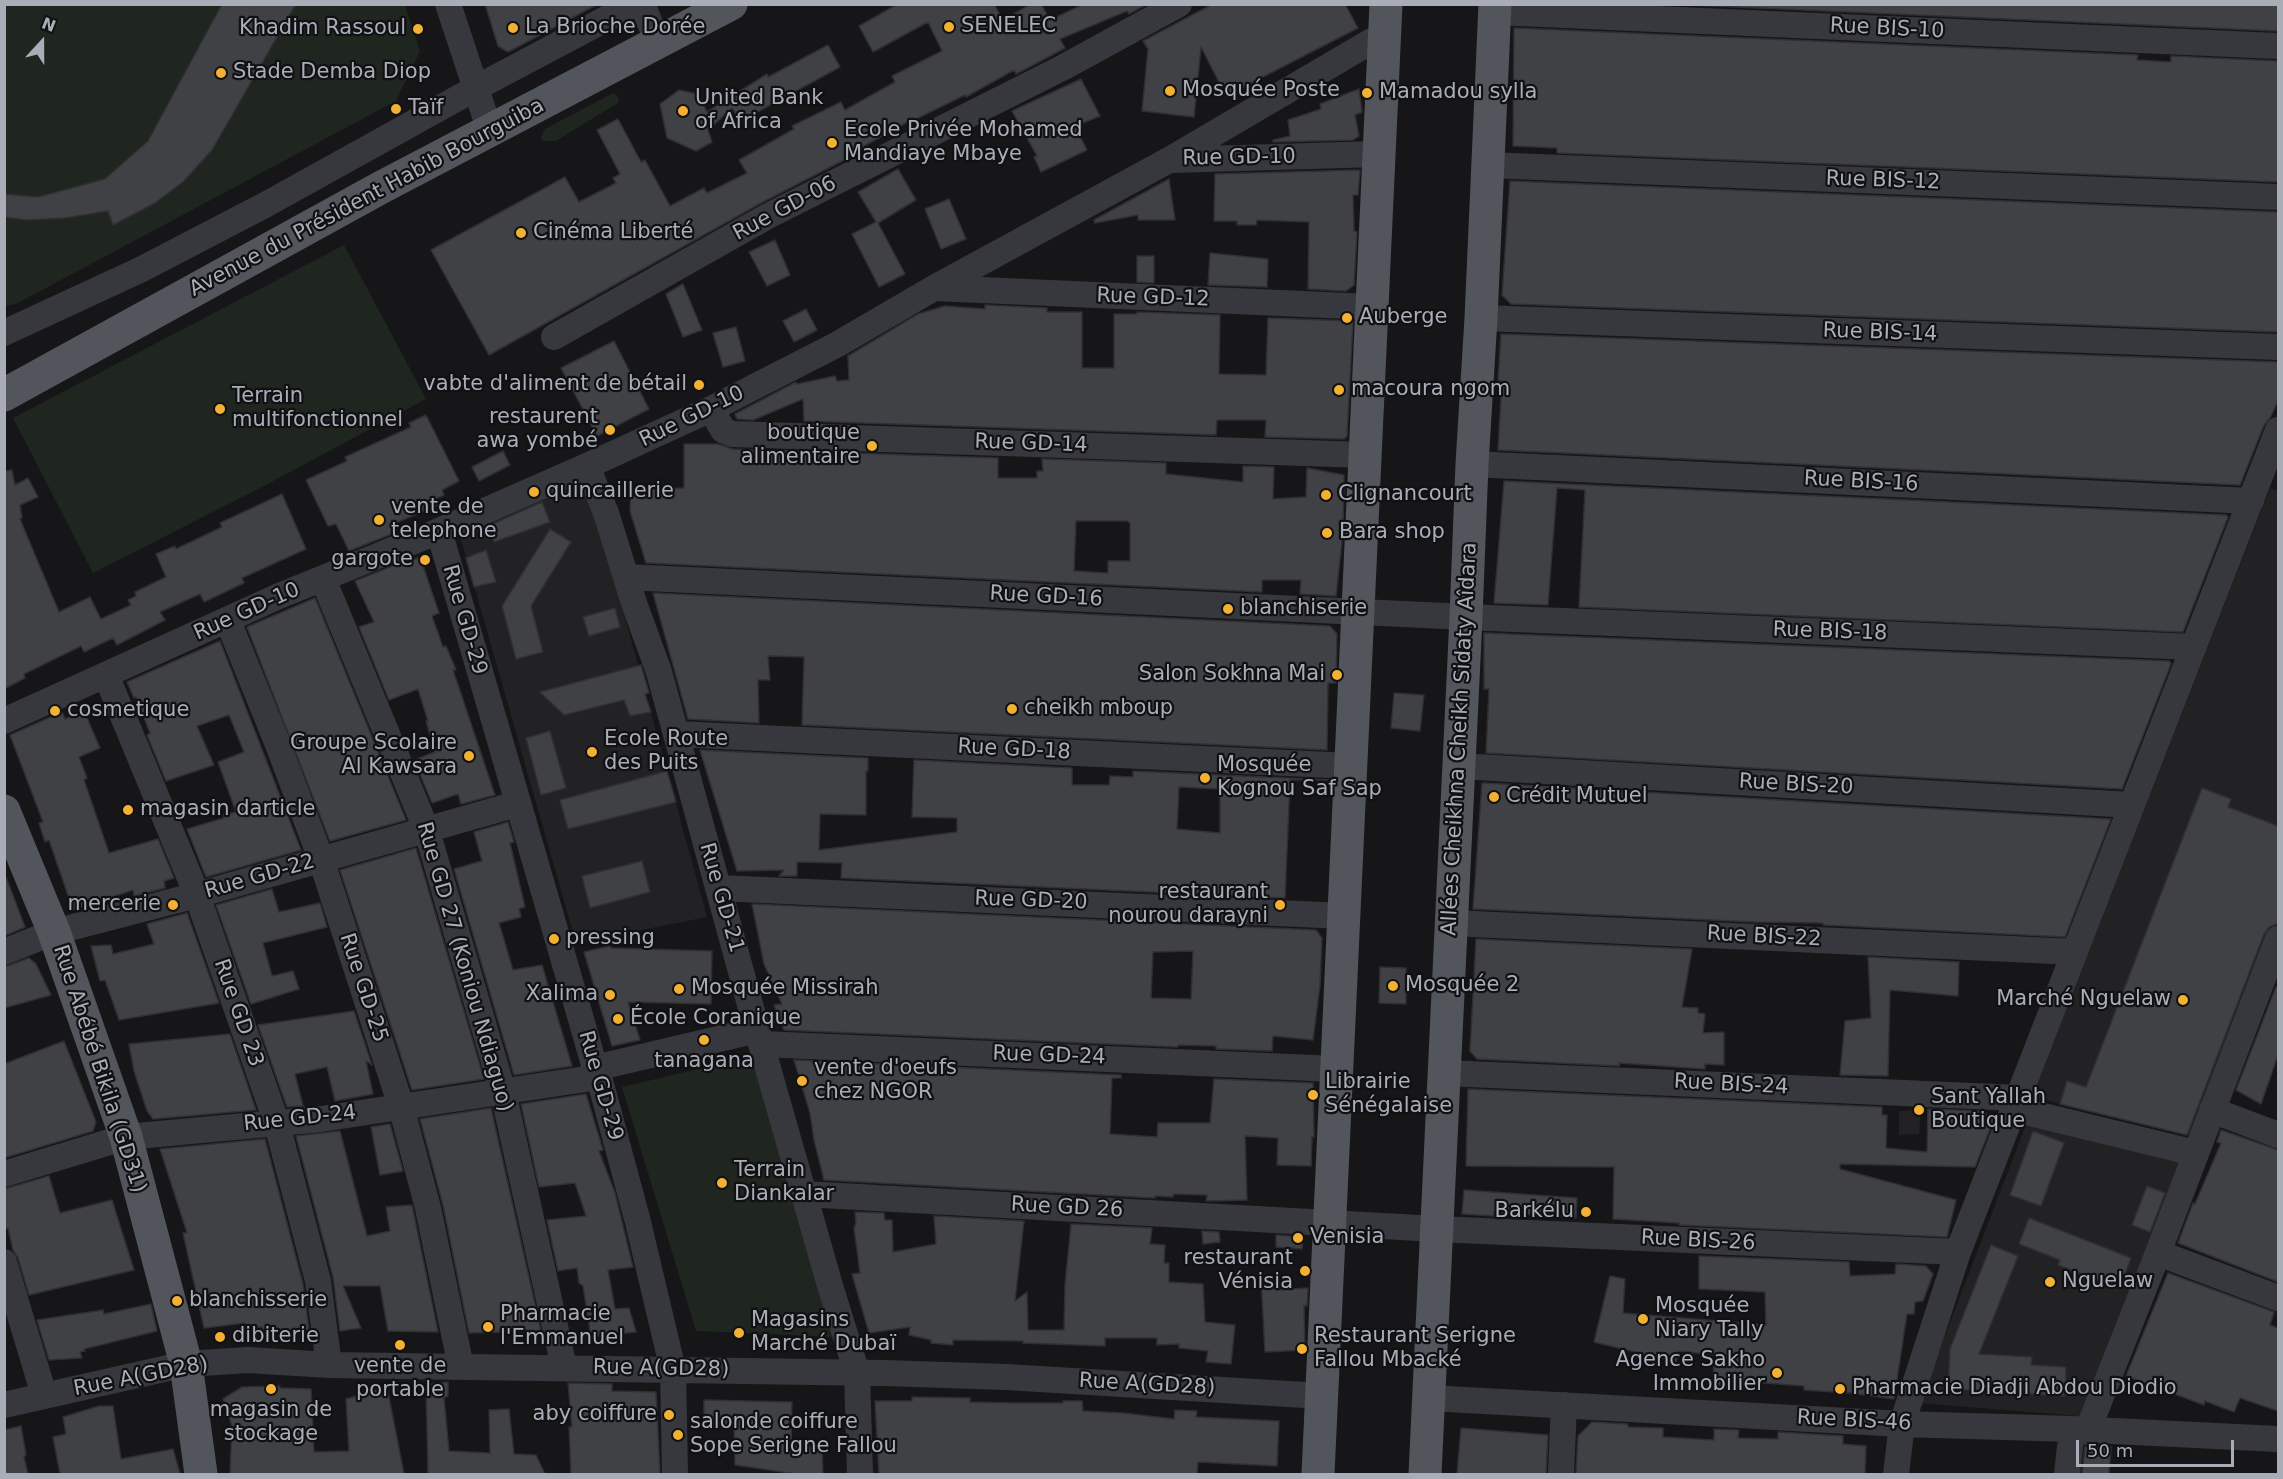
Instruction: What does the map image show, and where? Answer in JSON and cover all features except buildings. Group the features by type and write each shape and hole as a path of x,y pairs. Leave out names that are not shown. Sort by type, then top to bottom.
{"main road":[{"name":"Avenue du Président Habib Bourguiba","path":"4,395 349,205 731,4"},
{"name":"Allées Cheikhna Cheikh Sidaty Aîdara","path":"1425,1474 1429,1398 1427,1228 1445,1072 1459,766 1456,617 1472,464 1495,8"},
{"path":"1318,1474 1322,1396 1337,1222 1336,1069 1351,766 1364,612 1365,456 1379,154 1380,27"},
{"name":"Rue Abébé Bikila (GD31)","path":"4,811 54,932 126,1137 186,1364 201,1474"}],"street":[{"path":"448,4 490,131"},
{"path":"4,333 142,269 265,205 476,88 634,4"},
{"path":"642,4 658,42"},
{"name":"Rue GD-06","path":"554,337 768,216 1064,67 1179,4"},
{"name":"Rue BIS-10","path":"1495,8 2278,46"},
{"path":"1169,160 1380,27"},
{"name":"Rue GD-10","path":"4,721 279,596 439,531 711,409 838,344 934,288 1169,160 1379,154"},
{"name":"Rue BIS-12","path":"1488,165 2278,197"},
{"name":"Rue GD-12","path":"934,288 1372,307"},
{"name":"Rue BIS-14","path":"1481,318 2278,348"},
{"name":"Rue GD-14","path":"711,409 723,430 732,434 1365,456"},
{"path":"1896,1474 1902,1424 1958,1252 2194,647 2263,488 2278,430"},
{"name":"Rue BIS-16","path":"1472,464 2263,488"},
{"name":"Rue GD-21","path":"588,466 659,672 759,1037 857,1373 860,1474"},
{"name":"Rue GD-29","path":"439,531 517,804 539,870 638,1222 673,1370 675,1474"},
{"name":"Rue GD-16","path":"626,578 1456,617"},
{"name":"Rue GD 27 (Koniou Ndiaguo)","path":"323,579 427,831 502,1092 564,1367"},
{"name":"Rue BIS-18","path":"1456,617 2194,647"},
{"name":"Rue GD-25","path":"228,621 321,859 401,1106 428,1208 460,1367"},
{"name":"Rue GD 23","path":"106,675 197,895 277,1124 318,1281 329,1365"},
{"name":"Rue GD-18","path":"677,734 1351,766"},
{"name":"Rue BIS-20","path":"1459,766 2132,805"},
{"name":"Rue GD-22","path":"4,952 54,932 197,895 517,804"},
{"name":"Rue GD-20","path":"719,888 1344,916"},
{"name":"Rue BIS-22","path":"1452,923 2075,952"},
{"path":"2067,1474 2079,1430 2158,1253 2212,1110 2273,969 2278,939"},
{"name":"Rue GD-24","path":"4,1174 126,1137 208,1128 277,1124 502,1092 759,1037 1336,1069"},
{"name":"Rue BIS-24","path":"1445,1072 2016,1104 2195,1153"},
{"path":"2212,1110 2278,1136"},
{"name":"Rue GD 26","path":"804,1194 1427,1228"},
{"name":"Rue BIS-26","path":"1427,1228 1958,1252"},
{"path":"2158,1253 2278,1298"},
{"path":"4,1262 44,1395"},
{"name":"Rue A(GD28)","path":"4,1405 186,1364 248,1360 329,1365 564,1367 1006,1377 1322,1396"},
{"name":"Rue BIS-46","path":"1429,1398 1902,1424 2278,1439"},
{"path":"1560,1474 1564,1405"}],"shaded area":[{"path":"5,5 405,5 420,51 396,101 16,304 5,306"},
{"path":"613,93 619,99 618,103 556,141 543,141 541,137 545,129"},
{"name":"Terrain multifonctionnel","path":"344,245 426,399 264,486 93,573 13,418"},
{"name":"Ecole Route des Puits","path":"578,479 590,490 707,917 576,943 458,529"},
{"path":"2270,488 2278,491 2278,920 2194,1136 2032,1097"},
{"name":"Terrain Diankalar","path":"757,1055 835,1337 696,1331 622,1087"},
{"path":"1921,1110 1919,1134 1899,1135 1899,1111"},
{"name":"Nguelaw","path":"2027,1122 2182,1161 2080,1416 1919,1403"}],"place":[{"name":"SENELEC","path":"949,27"},
{"name":"La Brioche Dorée","path":"513,28"},
{"name":"Khadim Rassoul","path":"418,29"},
{"name":"Stade Demba Diop","path":"221,73"},
{"name":"Mosquée Poste","path":"1170,91"},
{"name":"Mamadou sylla","path":"1367,93"},
{"name":"Taïf","path":"396,109"},
{"name":"United Bank of Africa","path":"683,111"},
{"name":"Ecole Privée Mohamed Mandiaye Mbaye","path":"832,143"},
{"name":"Cinéma Liberté","path":"521,233"},
{"name":"Auberge","path":"1347,318"},
{"name":"vabte d'aliment de bétail","path":"699,385"},
{"name":"macoura ngom","path":"1339,390"},
{"name":"Terrain multifonctionnel","path":"220,409"},
{"name":"restaurent awa yombé","path":"610,430"},
{"name":"boutique alimentaire","path":"872,446"},
{"name":"quincaillerie","path":"534,492"},
{"name":"Clignancourt","path":"1326,495"},
{"name":"vente de telephone","path":"379,520"},
{"name":"Bara shop","path":"1327,533"},
{"name":"gargote","path":"425,560"},
{"name":"blanchiserie","path":"1228,609"},
{"name":"Salon Sokhna Mai","path":"1337,675"},
{"name":"cheikh mboup","path":"1012,709"},
{"name":"cosmetique","path":"55,711"},
{"name":"Ecole Route des Puits","path":"592,752"},
{"name":"Groupe Scolaire Al Kawsara","path":"469,756"},
{"name":"Mosquée Kognou Saf Sap","path":"1205,778"},
{"name":"Crédit Mutuel","path":"1494,797"},
{"name":"magasin darticle","path":"128,810"},
{"name":"mercerie","path":"173,905"},
{"name":"restaurant nourou darayni","path":"1280,905"},
{"name":"pressing","path":"554,939"},
{"name":"Mosquée 2","path":"1393,986"},
{"name":"Mosquée Missirah","path":"679,989"},
{"name":"Xalima","path":"610,995"},
{"name":"Marché Nguelaw","path":"2183,1000"},
{"name":"École Coranique","path":"618,1019"},
{"name":"tanagana","path":"704,1040"},
{"name":"vente d'oeufs chez NGOR","path":"802,1081"},
{"name":"Librairie Sénégalaise","path":"1313,1095"},
{"name":"Sant Yallah Boutique","path":"1919,1110"},
{"name":"Terrain Diankalar","path":"722,1183"},
{"name":"Barkélu","path":"1586,1212"},
{"name":"Venisia","path":"1298,1238"},
{"name":"restaurant Vénisia","path":"1305,1271"},
{"name":"Nguelaw","path":"2050,1282"},
{"name":"blanchisserie","path":"177,1301"},
{"name":"Mosquée Niary Tally","path":"1643,1319"},
{"name":"Pharmacie l'Emmanuel","path":"488,1327"},
{"name":"Magasins Marché Dubaï","path":"739,1333"},
{"name":"dibiterie","path":"220,1337"},
{"name":"vente de portable","path":"400,1345"},
{"name":"Restaurant Serigne Fallou Mbacké","path":"1302,1349"},
{"name":"Agence Sakho Immobilier","path":"1777,1373"},
{"name":"magasin de stockage","path":"271,1389"},
{"name":"Pharmacie Diadji Abdou Diodio","path":"1840,1389"},
{"name":"aby coiffure","path":"669,1415"},
{"name":"salonde coiffure Sope Serigne Fallou","path":"678,1435"}]}
